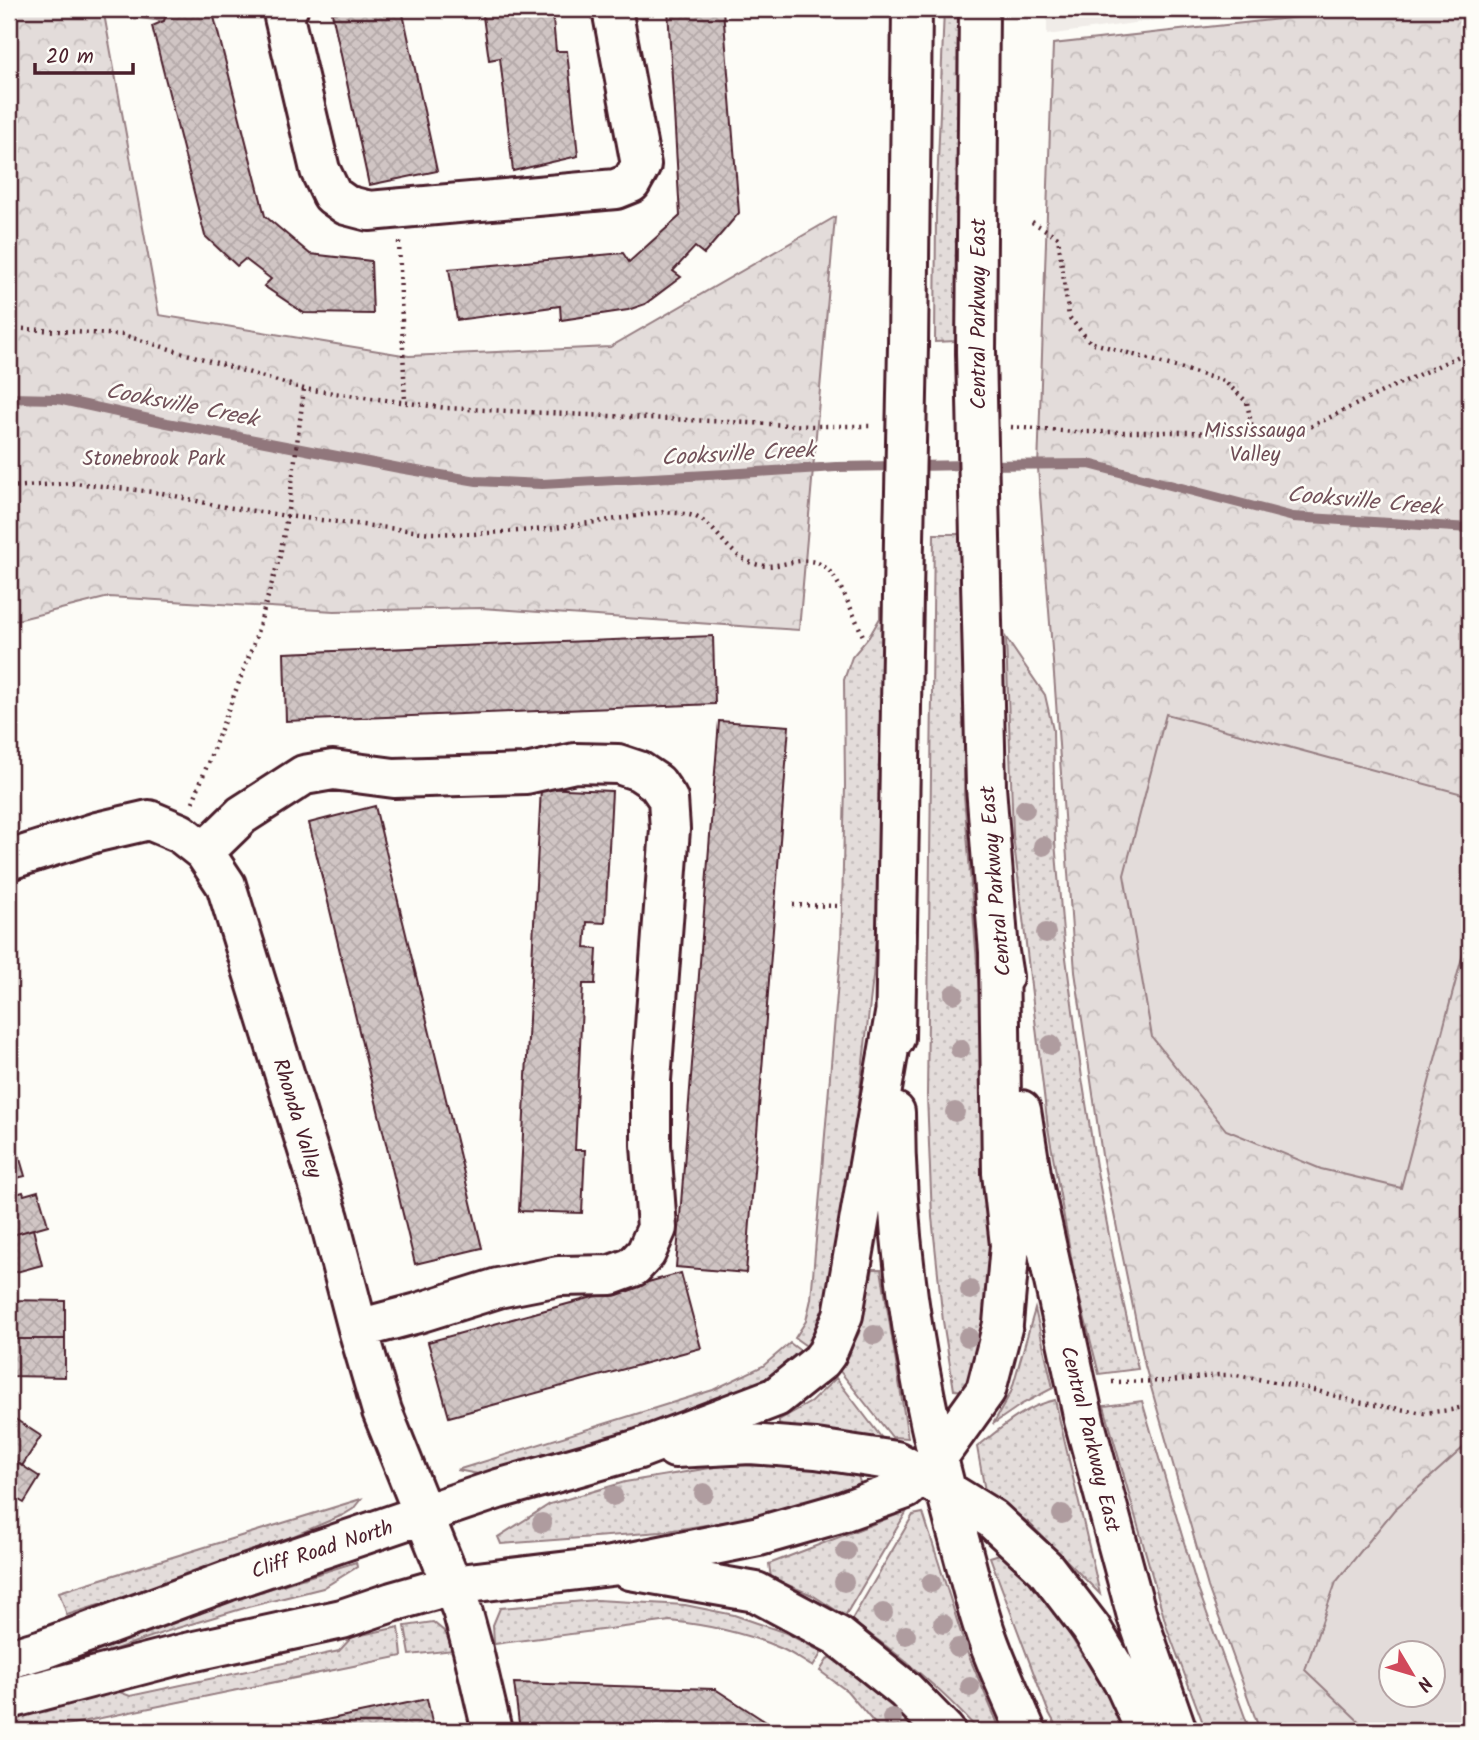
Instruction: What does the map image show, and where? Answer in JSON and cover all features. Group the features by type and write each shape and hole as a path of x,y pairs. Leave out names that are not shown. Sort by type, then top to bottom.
{"street":[{"path":"288,9 284,18 320,170 332,195 346,205 369,211 616,189 631,183 641,165 612,9"},
{"path":"912,9 895,1152 907,1303 935,1474 988,1642 1026,1731"},
{"name":"Central Parkway East","path":"979,9 976,351 986,787 999,952 1031,1174 1076,1388 1137,1616 1177,1731"},
{"path":"9,860 97,832 149,820 192,842 242,816 304,775 333,770 394,778 526,774 575,762 618,764 639,771 657,783 668,799 670,829 651,1080 651,1145 657,1228 646,1253 634,1267 611,1275 559,1276 498,1288 358,1329"},
{"name":"Rhonda Valley","path":"192,842 226,885 329,1218 382,1411 452,1585 473,1650 492,1731"},
{"path":"9,1699 186,1653 342,1619 452,1585 611,1566 759,1536 836,1514 906,1489 935,1474 986,1390 1003,1324 1010,1245 1002,1173 999,952"},
{"path":"639,1450 776,1397 821,1361 827,1353 843,1315 895,1014"},
{"path":"639,1450 750,1444 816,1449 896,1461 935,1474 992,1519 1045,1569 1091,1628 1125,1685 1146,1731"},
{"name":"Cliff Road North","path":"9,1658 43,1649 227,1581 498,1489 639,1450"},
{"path":"611,1566 756,1592 838,1636 905,1690 945,1731"}],"path":[{"path":"398,209 405,402"},
{"path":"1032,222 1058,237 1069,317 1090,342 1224,381 1247,402 1253,435"},
{"path":"9,328 123,335 304,389 280,556 192,842"},
{"path":"9,488 75,483 162,493 219,506 287,516 431,533 474,534 548,529 664,512 680,513 695,517 709,526 735,555 761,566 816,561 836,580 864,638"},
{"path":"793,905 839,906"},
{"path":"1101,1382 1171,1381 1236,1375 1307,1388 1357,1402 1424,1413 1470,1405"}],"shaded area":[{"path":"1047,9 1236,9 1047,35"}],"green space":[{"name":"Stonebrook Park","path":"9,9 168,9 164,21 104,14 159,315 409,356 610,347 835,217 799,630 481,608 334,611 109,597 9,622"},
{"path":"944,9 958,9 956,341 935,342 936,214"},
{"name":"Mississauga Valley","path":"1372,9 1470,9 1470,1731 1260,1731 1208,1587 1145,1366 1102,1155 1075,972 1038,468 1053,44"},
{"path":"934,534 963,534 964,795 983,1041 994,1241 990,1316 967,1391 954,1390 943,1321 932,1217 927,1096"},
{"path":"880,608 890,610 883,851 873,977 837,1285 812,1350 795,1338 806,1321 811,1299 841,947 845,786 844,680 852,657 869,637 880,618"},
{"path":"1006,638 1045,695 1053,730 1055,842 1064,943 1096,1166 1138,1369 1099,1374 1076,1284 1048,1128 1013,835"},
{"path":"1166,714 1470,796 1470,927 1401,1188 1321,1169 1226,1130 1152,1037 1124,875"},
{"path":"873,1269 881,1269 908,1438 892,1437 839,1370 859,1333"},
{"path":"1035,1309 1053,1388 1022,1404 993,1424 1011,1392"},
{"path":"790,1343 802,1352 759,1391 530,1463 478,1474 457,1470 713,1390 763,1366"},
{"path":"836,1378 884,1441 779,1426 779,1420 811,1402"},
{"path":"1055,1400 1100,1594 1029,1523 985,1491 977,1447 1023,1413"},
{"path":"1142,1401 1197,1586 1250,1731 1206,1731 1167,1628 1104,1406"},
{"path":"1470,1445 1470,1731 1369,1731 1305,1670 1336,1582 1394,1510 1464,1447"},
{"path":"728,1465 809,1467 858,1476 862,1489 808,1509 661,1532 501,1544 498,1537 550,1504 625,1482"},
{"path":"361,1499 353,1509 343,1515 251,1554 67,1615 59,1592"},
{"path":"907,1511 845,1616 812,1595 771,1578 769,1564"},
{"path":"923,1513 967,1652 1001,1731 979,1731 918,1672 851,1621 913,1515"},
{"path":"1003,1553 1055,1611 1129,1731 1059,1731 1048,1711 990,1557"},
{"path":"356,1562 357,1567 323,1588 248,1607 95,1656 32,1672 29,1664"},
{"path":"597,1600 685,1605 734,1615 786,1633 822,1652 813,1667 784,1650 754,1638 712,1627 670,1621 494,1644 493,1625 500,1608"},
{"path":"433,1622 445,1632 454,1650 410,1655 405,1626"},
{"path":"399,1627 402,1656 38,1731 10,1731 13,1723 36,1708 117,1691 130,1696 339,1651 352,1637"},
{"path":"840,1654 935,1731 881,1731 847,1691 820,1671 829,1657 835,1661"}],"building":[{"path":"168,9 212,9 265,216 310,254 371,261 373,314 304,313 264,286 271,279 245,259 237,266 205,236 152,26 164,21"},
{"path":"353,9 402,9 437,171 369,185 332,13"},
{"path":"482,9 552,9 556,51 567,51 578,156 513,171 500,58 489,60"},
{"path":"668,9 723,9 739,213 704,254 695,247 673,271 681,277 645,304 628,310 561,320 560,306 457,320 449,269 623,253 629,262 680,216"},
{"path":"713,636 715,704 286,721 284,653"},
{"path":"719,721 789,726 746,1273 676,1267"},
{"path":"541,788 612,791 605,923 587,922 585,948 597,949 595,984 583,984 575,1150 585,1150 582,1213 519,1211"},
{"path":"375,806 482,1248 415,1264 309,823"},
{"path":"15,1142 25,1176 9,1180 9,1144"},
{"path":"38,1191 48,1225 9,1236 9,1196"},
{"path":"33,1229 42,1265 9,1274 9,1236"},
{"path":"681,1273 701,1348 449,1417 428,1342"},
{"path":"9,1300 65,1301 65,1339 9,1339"},
{"path":"9,1339 65,1339 65,1377 9,1376"},
{"path":"9,1415 41,1436 22,1466 9,1457"},
{"path":"9,1457 40,1477 24,1503 12,1496 9,1502"},
{"path":"514,1683 715,1689 780,1731 520,1731"},
{"path":"427,1699 434,1731 273,1731"}],"waterway":[{"name":"Cooksville Creek","path":"9,398 58,399 167,423 477,481 542,484 836,467 899,466"},
{"name":"Cooksville Creek","path":"984,465 1089,464 1293,517 1470,528"},
{"name":"Cooksville Creek","path":"914,466 969,465"}]}
